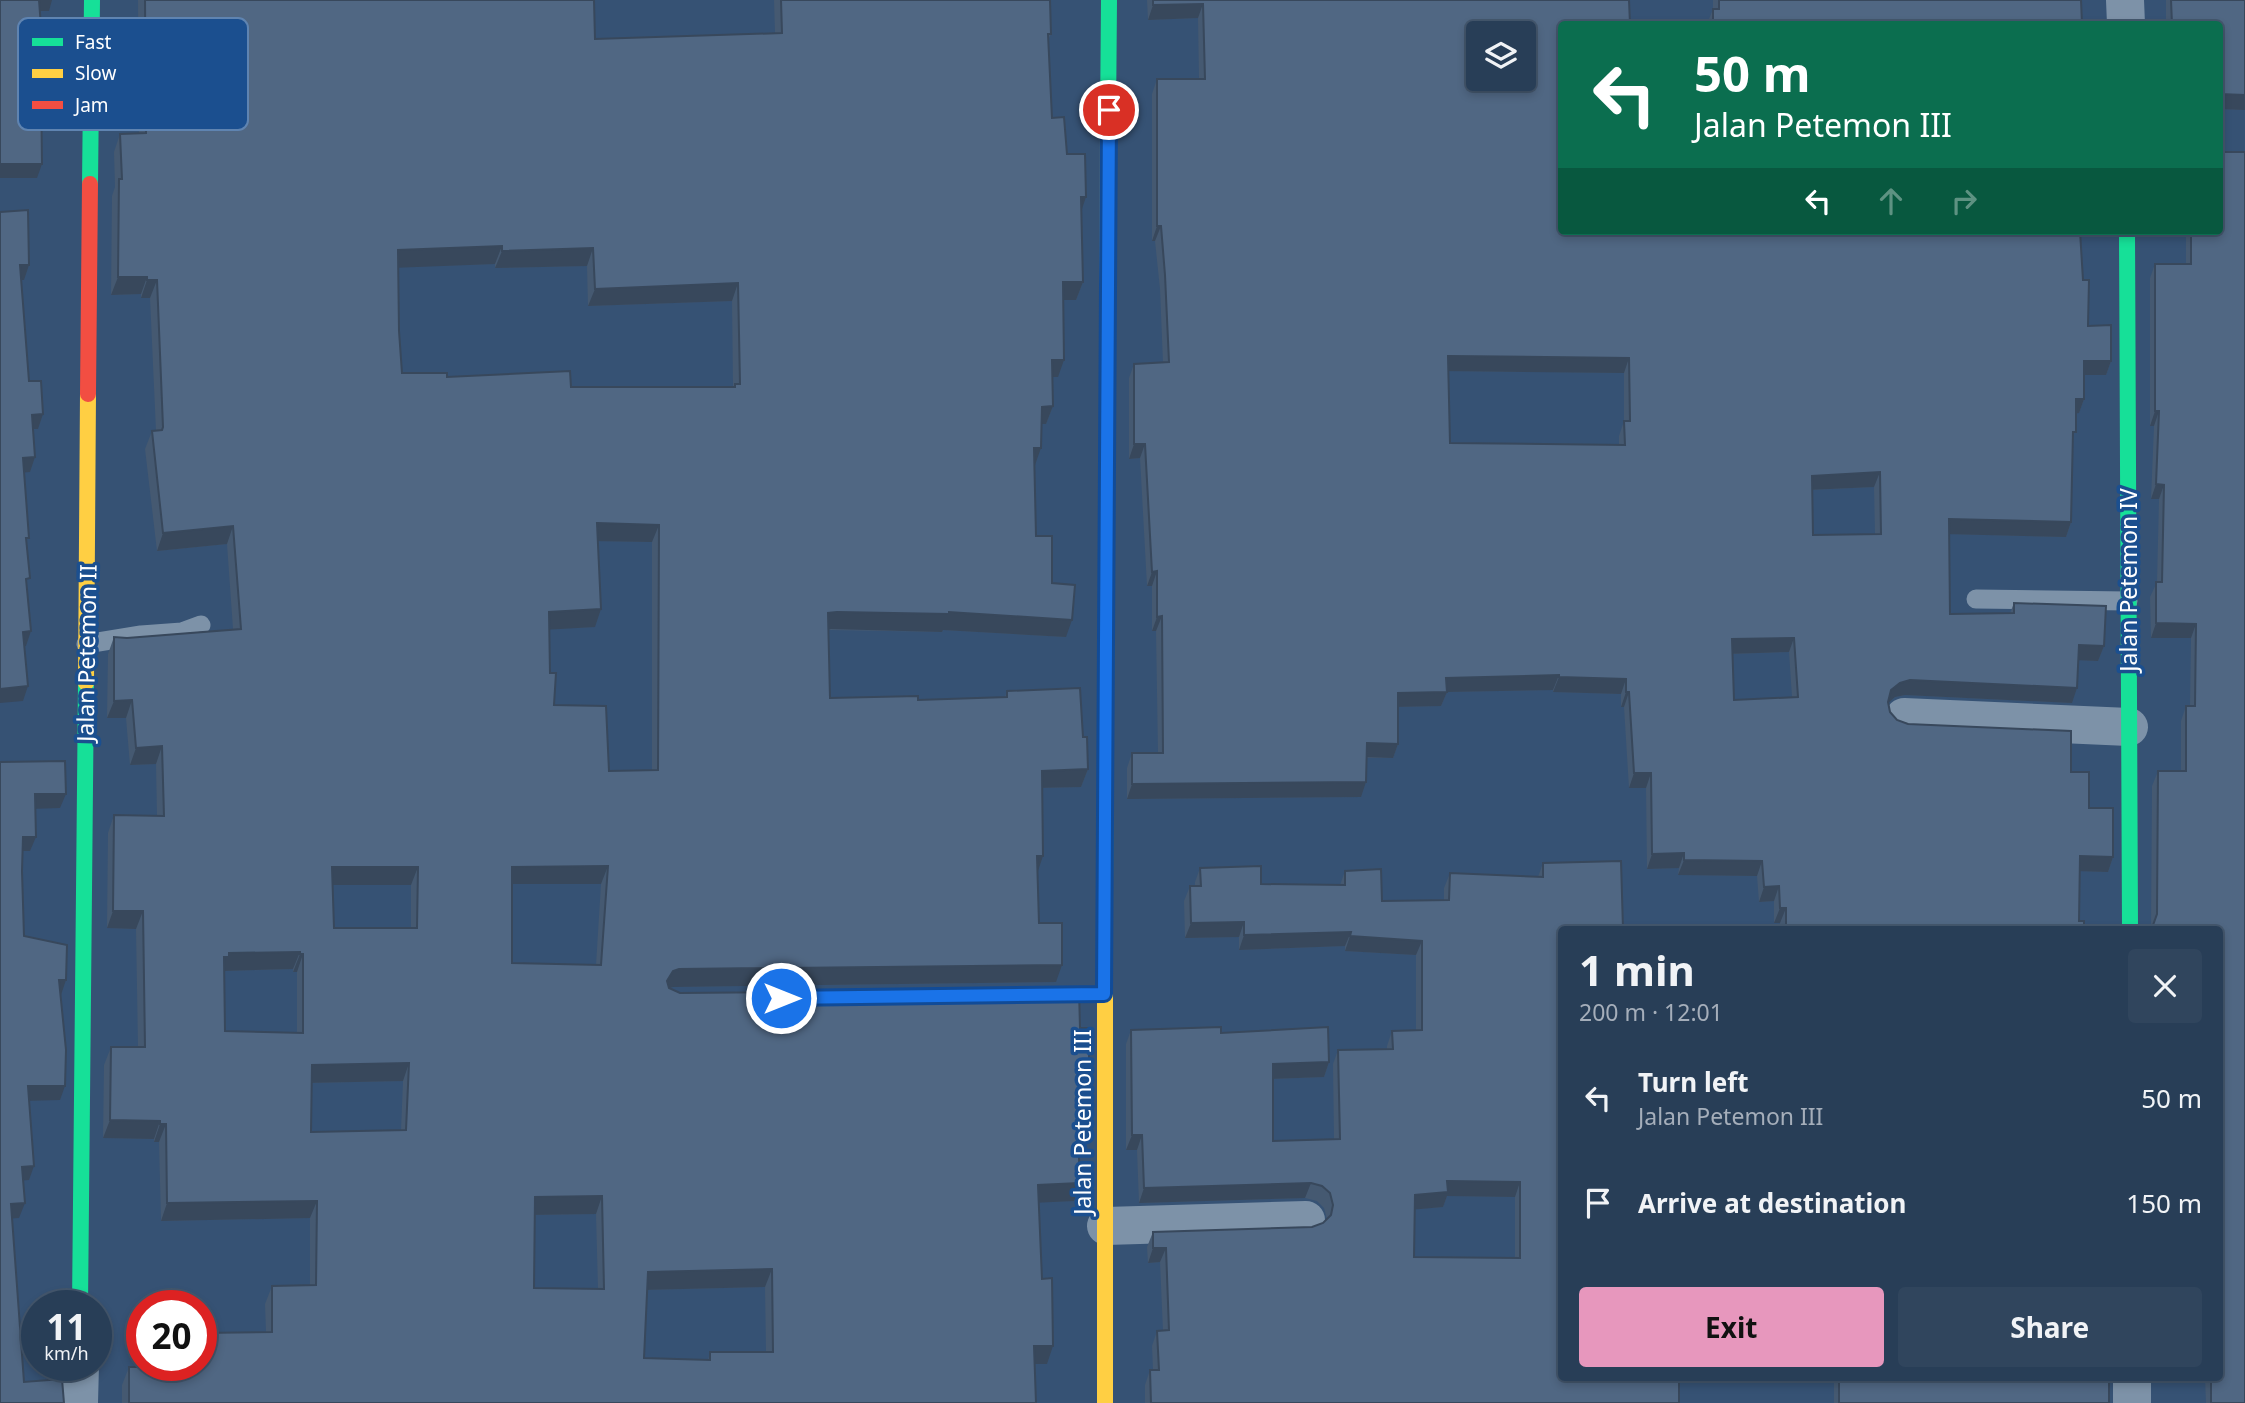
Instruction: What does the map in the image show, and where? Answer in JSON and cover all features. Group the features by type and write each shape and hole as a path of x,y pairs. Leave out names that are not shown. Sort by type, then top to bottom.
{"street":[{"name":"Jalan Petemon II","path":"92,0 92,18"},
{"name":"Jalan Petemon III","path":"1105,1403 1106,1226 1097,994 1109,0"},
{"path":"2125,0 2126,21"},
{"name":"Jalan Petemon II","path":"80,1290 91,130"},
{"name":"Jalan Petemon IV","path":"2127,235 2130,926"},
{"path":"1904,717 2129,727"},
{"path":"1106,1226 1306,1220"},
{"path":"79,1381 79,1403"},
{"path":"2132,1381 2132,1403"}],"lane":[{"path":"1976,599 2128,601"},
{"path":"86,644 141,635 182,632 201,625"}],"building":[{"path":"0,0 39,0 40,18 18,18 18,130 42,130 42,164 0,164"},
{"path":"145,0 594,0 595,39 782,33 781,0 1050,0 1051,34 1048,34 1052,118 1064,117 1067,154 1085,154 1086,197 1081,197 1083,282 1063,282 1064,360 1052,360 1053,406 1042,407 1041,448 1034,448 1036,536 1052,536 1052,583 1075,585 1072,620 949,612 828,613 830,698 918,696 918,700 1007,697 1007,691 1080,688 1083,737 1087,737 1088,769 1042,771 1043,856 1037,856 1039,923 1062,923 1062,965 679,969 673,971 667,981 669,988 680,993 1079,989 1080,1028 1089,1028 1089,1133 1078,1134 1080,1183 1038,1185 1042,1279 1052,1278 1053,1346 1034,1346 1036,1403 129,1403 129,1381 217,1381 217,1333 272,1332 272,1286 316,1285 317,1201 167,1203 166,1124 160,1124 160,1121 110,1120 111,1047 145,1047 143,911 113,911 114,815 164,816 162,746 136,748 132,700 114,701 114,637 241,629 233,526 163,533 152,431 162,430 163,427 157,280 147,280 147,277 118,277 119,179 122,179 120,134 146,133 146,130 248,130 248,18 145,18","holes":["502,246 502,251 593,248 595,289 738,283 740,384 735,384 735,387 571,387 570,371 447,377 447,373 402,373 398,250","597,523 659,525 658,770 609,771 606,706 554,705 556,673 550,673 549,612 601,609","608,866 601,965 512,963 512,867","332,867 418,867 417,928 334,928","229,953 303,954 303,1033 225,1031 224,957 229,957","409,1063 406,1130 311,1132 312,1065","602,1196 604,1289 534,1288 535,1197","772,1269 773,1352 710,1352 710,1360 644,1358 648,1272"]},
{"path":"1153,0 1629,0 1630,21 1558,21 1558,235 2080,235 2083,280 2089,280 2088,326 2111,325 2111,361 2084,361 2084,399 2076,399 2076,432 2073,432 2071,522 1949,519 1950,614 2014,613 2014,603 2106,606 2104,646 2079,645 2077,688 1910,680 1891,690 1888,702 1890,712 1897,720 1908,724 2071,731 2071,772 2089,772 2089,808 2113,808 2113,857 2080,856 2079,921 2084,921 2084,926 1786,926 1786,908 1780,908 1779,886 1764,887 1762,861 1684,860 1684,853 1652,854 1651,773 1634,773 1626,679 1559,675 1446,678 1447,692 1398,693 1398,744 1367,743 1366,782 1132,784 1132,753 1163,753 1162,616 1157,617 1157,571 1152,572 1145,444 1134,444 1134,364 1169,362 1161,226 1157,226 1157,79 1205,79 1203,4 1153,5","holes":["1448,356 1629,358 1630,421 1624,421 1625,445 1450,443","1880,472 1881,534 1813,535 1812,476","1794,638 1798,697 1734,700 1732,639"]},
{"path":"1719,0 2081,0 2082,21 1713,21 1713,9 1719,9"},
{"path":"2171,0 2245,0 2245,95 2223,94 2223,21 2172,21"},
{"path":"2223,152 2245,152 2245,1403 2211,1403 2211,1381 2223,1381 2223,926 2153,926 2157,914 2158,771 2186,771 2186,706 2195,706 2196,624 2156,623 2156,582 2162,582 2164,485 2156,484 2159,411 2155,411 2155,264 2191,264 2191,235 2223,235"},
{"path":"28,210 29,265 20,265 29,381 41,381 43,414 32,415 35,457 23,458 30,578 26,579 31,631 23,632 28,686 0,689 0,212"},
{"path":"65,761 66,794 35,794 36,837 23,837 22,871 24,936 67,945 66,980 59,980 66,1050 65,1086 28,1086 34,1166 22,1167 25,1203 11,1204 21,1341 21,1381 62,1381 64,1403 0,1403 0,762"},
{"path":"1621,861 1623,926 1558,926 1558,1381 1679,1381 1679,1403 1151,1403 1150,1370 1159,1370 1157,1331 1169,1330 1166,1248 1153,1248 1153,1232 1312,1227 1323,1223 1331,1215 1333,1205 1330,1193 1322,1186 1311,1183 1144,1188 1142,1135 1132,1135 1131,1030 1221,1027 1221,1033 1328,1027 1329,1062 1273,1064 1273,1141 1340,1139 1338,1050 1393,1049 1392,1031 1422,1030 1422,941 1350,936 1351,932 1244,935 1244,922 1191,923 1190,886 1201,886 1200,868 1261,866 1261,884 1345,885 1345,871 1381,869 1382,901 1449,900 1450,873 1543,877 1543,863","holes":["1447,1181 1520,1182 1520,1258 1414,1257 1415,1195 1448,1192"]},
{"path":"1839,1381 2109,1381 2109,1403 1839,1403"}],"traffic: fast":[{"path":"92,0 92,18"},
{"path":"1108,122 1109,0"},
{"path":"90,184 91,130"},
{"path":"2127,235 2130,926"},
{"path":"1105,885 1107,483"},
{"path":"80,1290 86,683"}],"traffic: slow":[{"path":"1107,483 1108,122"},
{"path":"86,683 88,394"},
{"path":"1105,885 1105,1403"}],"traffic: jam":[{"path":"88,394 90,184"}],"route":[{"path":"781,998 1104,994 1109,110"}]}
